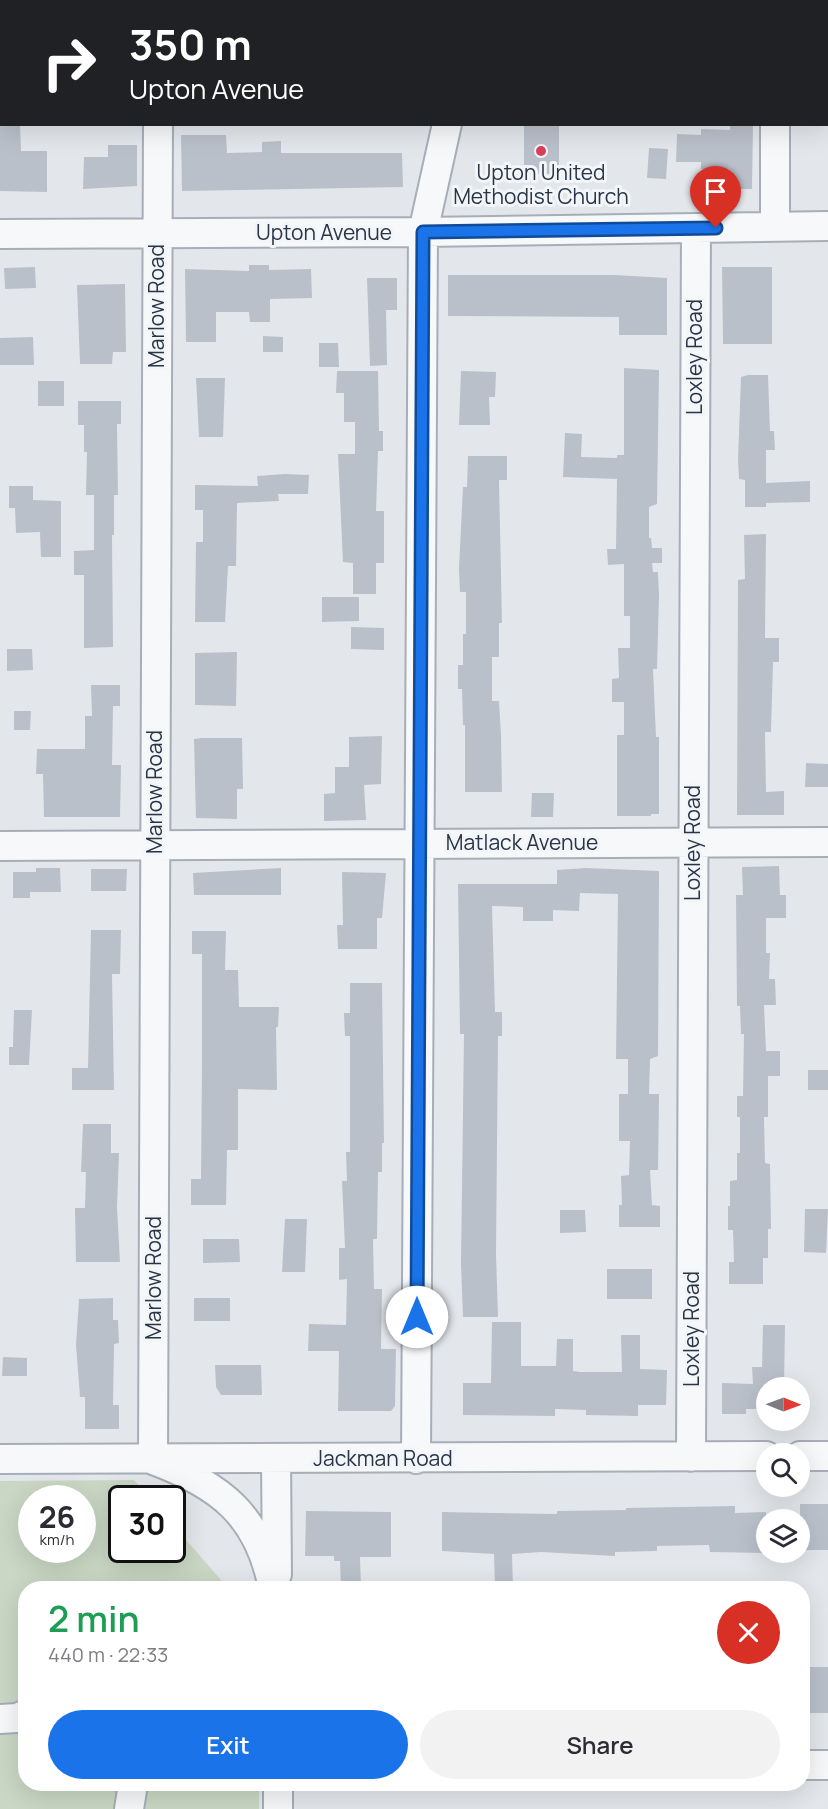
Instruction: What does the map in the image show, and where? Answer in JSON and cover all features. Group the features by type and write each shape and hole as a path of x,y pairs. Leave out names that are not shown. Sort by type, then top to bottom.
{"street":[{"name":"Marlow Road","path":"153,1460 158,126"},
{"path":"416,1459 423,232 447,126"},
{"path":"775,126 775,227"},
{"name":"Upton Avenue","path":"0,234 423,232 828,226"},
{"name":"Loxley Road","path":"691,1457 696,228"},
{"name":"Matlack Avenue","path":"0,846 828,842"},
{"name":"Jackman Road","path":"0,1459 756,1456"},
{"path":"810,1456 828,1456"},
{"path":"275,1581 276,1459"},
{"path":"153,1460 202,1480 229,1500 257,1540 273,1581"},
{"path":"0,1719 18,1717"},
{"path":"810,1765 828,1765"},
{"path":"129,1809 132,1791"},
{"path":"278,1791 278,1809"}],"green space":[{"path":"134,1480 138,1485 108,1485 108,1563 186,1563 186,1540 222,1581 18,1581 18,1791 259,1791 259,1809 0,1809 0,1481"}],"building":[{"path":"0,126 20,126 21,151 47,151 47,192 0,191"},
{"name":"Upton United Methodist Church","path":"524,126 559,126 559,174 524,174"},
{"path":"730,126 753,126 752,189 729,189 729,169 701,169 701,162 676,162 677,134 701,135 701,129 730,130"},
{"path":"181,135 226,135 227,153 262,152 262,142 281,141 281,153 402,153 403,187 182,191"},
{"path":"108,145 137,145 137,186 83,189 84,157 108,157"},
{"path":"649,148 668,149 666,179 647,178"},
{"path":"249,265 269,265 269,270 311,269 312,298 270,299 270,322 250,322 249,312 216,312 216,342 186,342 185,269 249,271"},
{"path":"35,267 36,288 5,289 4,268"},
{"path":"722,267 772,267 772,344 723,344"},
{"path":"448,275 615,275 667,278 667,335 619,335 619,317 448,316"},
{"path":"367,278 397,278 397,310 386,310 387,365 370,366"},
{"path":"125,284 126,352 113,352 112,364 80,364 77,285"},
{"path":"263,336 283,337 283,352 263,352"},
{"path":"33,337 34,365 0,365 0,338"},
{"path":"319,343 338,343 339,367 319,367"},
{"path":"624,368 659,370 657,504 649,507 649,538 651,538 652,548 662,548 662,563 652,563 653,572 658,572 659,596 657,669 653,669 656,737 659,737 659,814 651,814 651,816 617,816 617,735 624,735 624,702 612,702 612,679 619,678 618,648 630,648 630,616 624,616 624,564 608,565 607,549 616,549 617,479 563,477 565,433 582,434 581,457 617,458 617,455 624,455"},
{"path":"337,371 378,371 379,431 383,431 383,451 378,451 376,511 384,511 384,563 376,563 376,594 353,594 353,563 343,562 338,454 355,454 355,422 344,422 344,393 336,393"},
{"path":"461,371 496,372 495,397 489,397 490,425 459,425"},
{"path":"768,375 770,431 774,431 775,450 766,450 766,483 810,481 810,502 766,503 766,507 745,507 745,480 739,479 738,460 741,377"},
{"path":"196,378 225,378 223,437 199,437"},
{"path":"38,381 64,381 64,406 38,406"},
{"path":"78,401 121,401 121,424 117,424 118,495 114,495 114,535 112,535 113,647 84,648 84,575 74,575 74,551 94,550 94,495 86,495 87,452 84,452 84,425 78,425"},
{"path":"468,456 507,456 507,480 499,480 502,623 499,623 499,657 492,657 492,701 499,701 502,792 465,792 465,725 463,725 462,689 458,689 458,665 463,665 463,634 466,634 466,592 460,592 459,569 463,487 467,487"},
{"path":"309,475 308,494 278,494 279,501 237,503 236,566 228,566 225,622 195,622 196,542 203,542 203,510 195,510 195,485 258,486 257,476"},
{"path":"9,486 33,486 33,500 61,501 61,557 41,557 40,532 16,533 15,508 9,508"},
{"path":"766,534 765,638 779,638 779,662 773,662 771,732 765,732 766,792 784,791 784,815 737,815 738,580 745,579 744,535"},
{"path":"322,597 359,597 359,621 322,622"},
{"path":"351,627 384,628 384,650 351,649"},
{"path":"7,649 32,649 33,670 7,671"},
{"path":"237,652 236,706 195,705 195,653"},
{"path":"91,685 120,685 120,706 113,706 112,765 121,765 120,817 44,817 43,774 36,774 37,749 85,749 85,716 92,716"},
{"path":"14,711 31,711 30,730 14,730"},
{"path":"382,736 381,784 364,785 366,820 324,821 324,794 335,793 335,767 349,767 349,737"},
{"path":"242,738 243,789 237,789 237,819 196,818 194,739"},
{"path":"806,763 828,764 828,787 805,787"},
{"path":"532,793 554,793 553,817 531,817"},
{"path":"779,866 780,895 786,895 786,918 766,918 766,953 770,953 769,979 775,979 776,1005 764,1005 766,1051 780,1051 780,1076 768,1076 768,1117 764,1117 765,1163 770,1164 771,1229 768,1229 768,1258 763,1258 763,1284 729,1284 729,1262 734,1262 733,1230 728,1230 728,1206 730,1206 730,1181 737,1180 737,1153 740,1153 740,1117 737,1117 737,1096 743,1096 744,1034 741,1034 740,1006 737,1006 736,895 743,895 742,867"},
{"path":"36,868 60,868 61,892 30,892 30,898 13,898 13,872 36,872"},
{"path":"281,868 281,895 194,895 193,873"},
{"path":"586,868 659,871 658,1056 650,1059 649,1094 659,1094 658,1170 650,1170 652,1205 660,1206 660,1227 619,1227 619,1205 622,1205 621,1176 629,1175 630,1141 619,1141 619,1094 628,1094 628,1059 616,1059 618,894 580,893 579,911 553,910 553,921 523,921 523,907 492,906 495,1012 502,1012 502,1036 498,1036 496,1254 498,1317 463,1317 461,1264 464,1034 460,1034 458,884 557,884 557,870"},
{"path":"91,869 127,869 126,891 91,891"},
{"path":"342,872 386,873 382,918 377,918 377,949 338,949 337,925 343,925"},
{"path":"91,930 121,930 120,974 112,974 114,1090 72,1090 72,1068 88,1068"},
{"path":"192,931 226,931 225,970 238,970 239,1007 279,1007 278,1027 276,1027 277,1090 238,1089 238,1150 227,1150 226,1205 191,1205 191,1179 201,1179 202,1061 202,954 192,954"},
{"path":"350,983 382,983 384,1143 382,1143 382,1172 378,1172 377,1239 373,1239 374,1289 382,1289 381,1349 396,1349 395,1406 391,1411 338,1411 339,1351 308,1351 309,1324 346,1325 347,1279 339,1280 339,1248 345,1248 342,1181 347,1181 346,1152 350,1152 350,1036 345,1036 344,1013 350,1013"},
{"path":"14,1010 32,1010 29,1065 9,1065 9,1047 13,1047"},
{"path":"808,1070 828,1070 828,1090 808,1090"},
{"path":"83,1124 111,1124 111,1153 119,1153 117,1207 120,1262 76,1262 75,1208 85,1208 86,1172 81,1172"},
{"path":"805,1209 828,1209 826,1253 804,1252"},
{"path":"560,1210 585,1210 586,1232 560,1233"},
{"path":"285,1219 307,1219 305,1272 282,1272"},
{"path":"203,1239 239,1239 240,1262 203,1263"},
{"path":"607,1269 652,1269 652,1299 607,1299"},
{"path":"113,1298 113,1320 118,1320 119,1343 114,1344 113,1405 119,1405 119,1429 85,1429 85,1397 80,1397 76,1345 79,1299"},
{"path":"194,1298 230,1298 230,1321 194,1321"},
{"path":"492,1322 521,1322 521,1366 556,1366 557,1339 573,1339 573,1371 580,1372 622,1372 621,1335 640,1335 640,1369 667,1370 666,1405 638,1405 638,1416 586,1415 586,1410 555,1409 555,1416 463,1415 463,1383 491,1383"},
{"path":"763,1325 785,1325 784,1377 756,1377 756,1409 746,1409 746,1414 722,1414 722,1383 753,1384 752,1367 762,1367"},
{"path":"3,1357 27,1358 27,1376 2,1376"},
{"path":"215,1365 261,1365 262,1395 221,1395 216,1387"},
{"path":"800,1504 828,1504 828,1550 810,1550 810,1509 800,1509"},
{"path":"735,1506 735,1513 756,1512 756,1553 710,1552 709,1545 657,1546 657,1551 615,1552 615,1556 541,1552 512,1554 513,1581 495,1581 494,1554 442,1551 442,1512 557,1514 557,1511 626,1510 626,1508"},
{"path":"306,1511 391,1512 391,1557 360,1557 361,1581 341,1581 340,1561 334,1561 334,1556 305,1556"},
{"path":"810,1667 828,1667 828,1713 810,1713"}],"place":[{"name":"Upton United Methodist Church","path":"541,151"}],"route":[{"path":"417,1317 423,232 716,228"}]}
